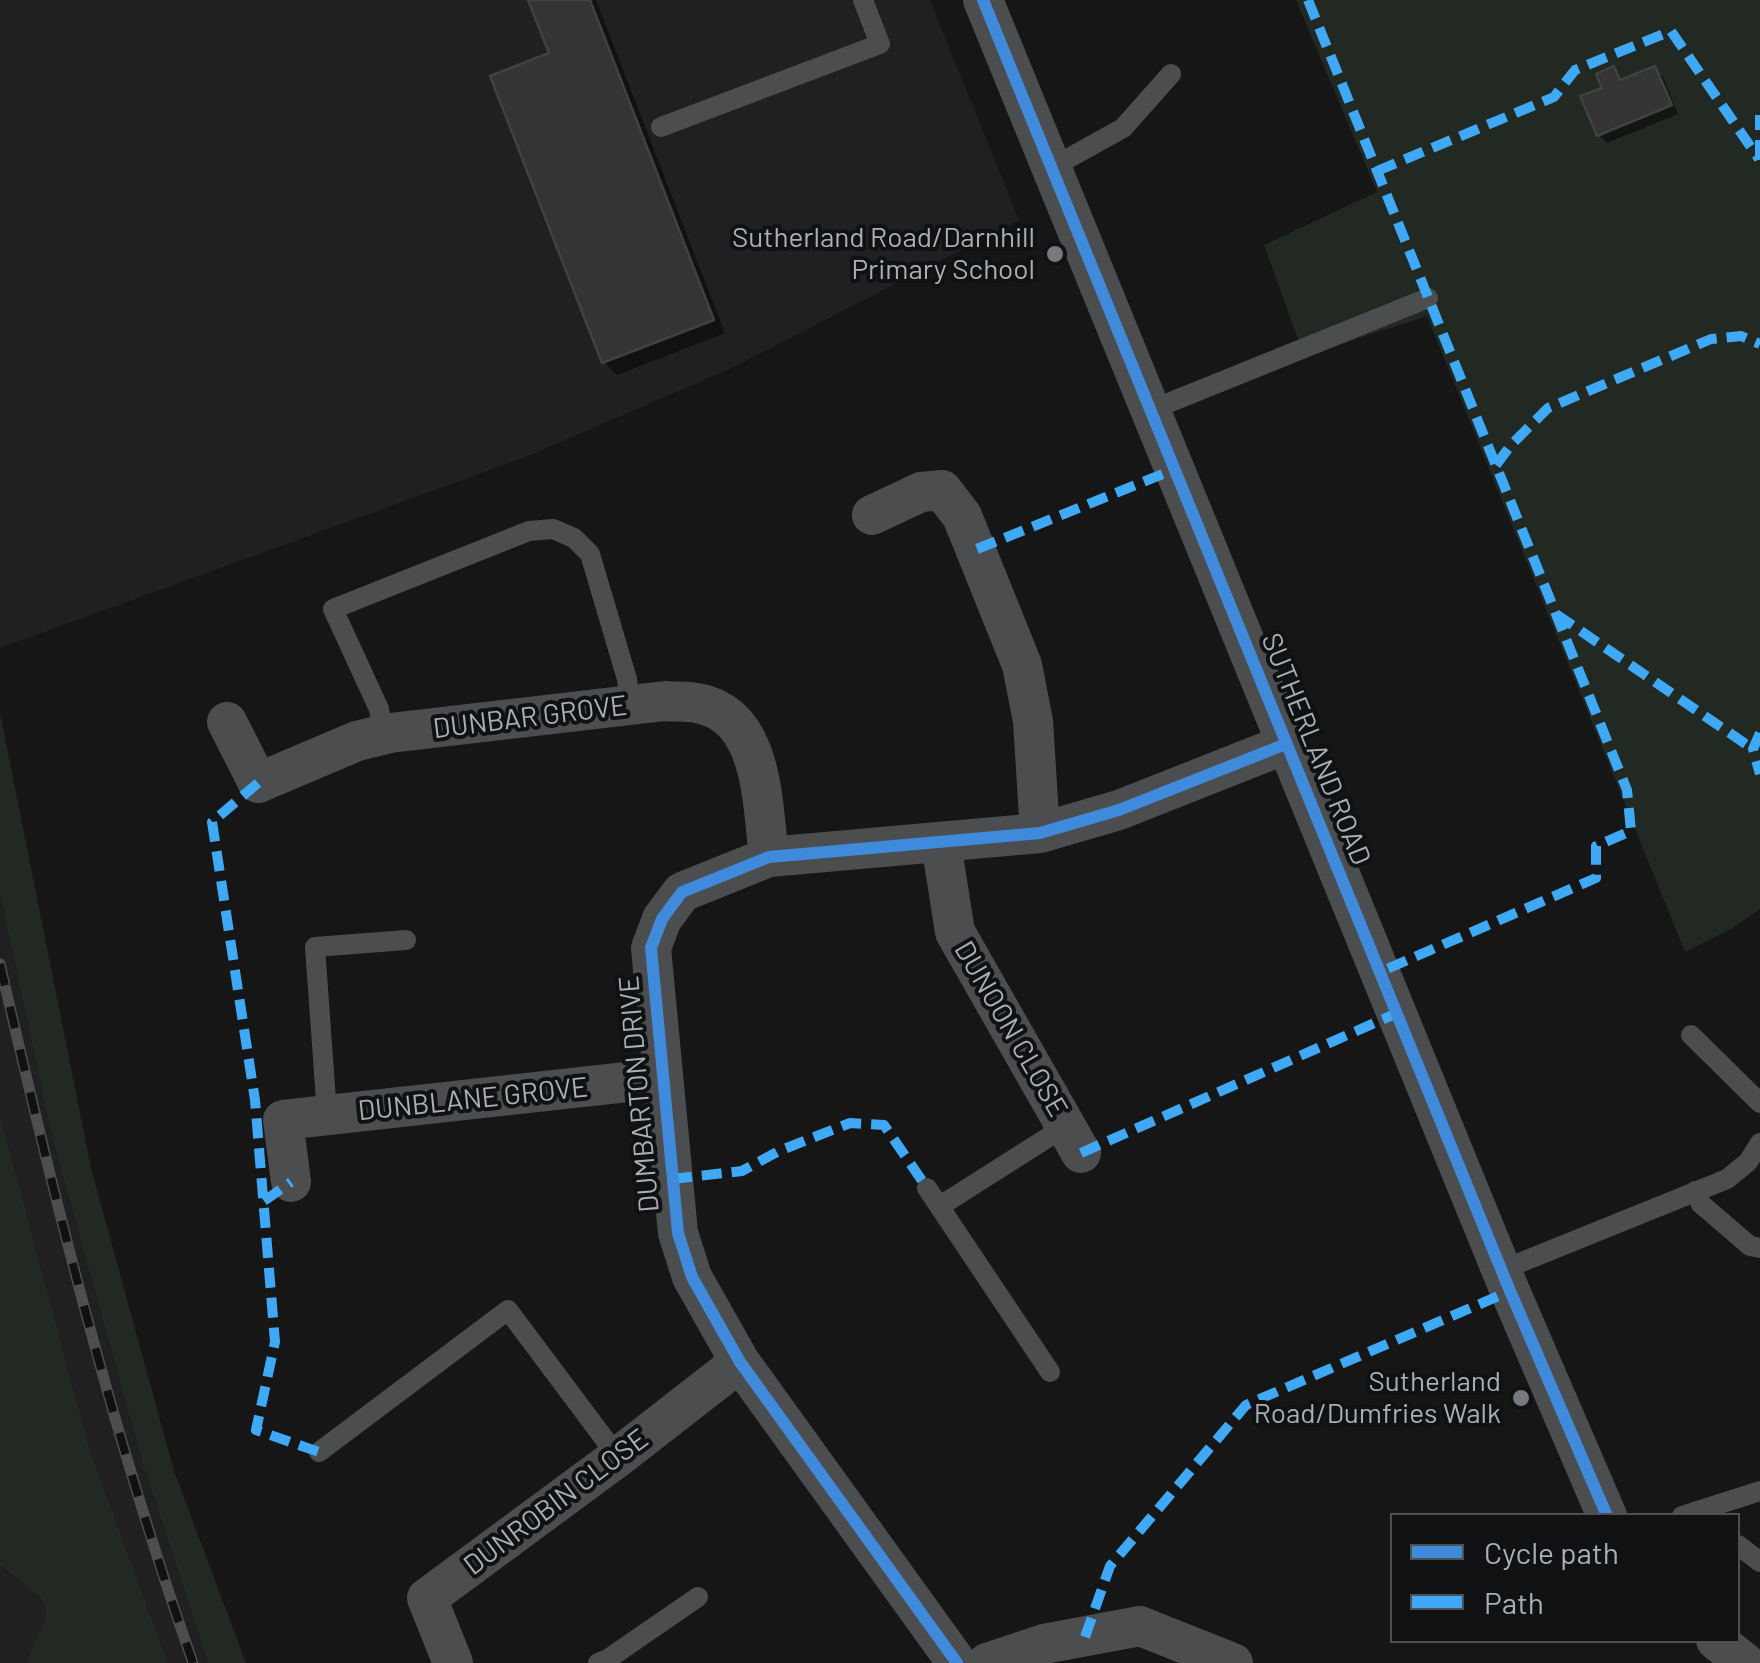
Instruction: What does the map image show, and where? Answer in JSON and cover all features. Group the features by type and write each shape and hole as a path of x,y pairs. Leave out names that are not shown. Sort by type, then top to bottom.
{"street":[{"name":"SUTHERLAND ROAD","path":"983,0 1502,1270 1607,1513"},
{"path":"872,515 921,492 942,490 962,516 1022,665 1033,721 1040,833"},
{"name":"DUNBAR GROVE","path":"227,722 258,784 357,741 383,734 665,701 700,703 726,717 748,738 757,766 769,858"},
{"name":"DUMBARTON DRIVE","path":"957,1663 740,1362 692,1277 678,1233 651,948 662,919 682,892 769,858 1040,833 1119,810 1286,744"},
{"name":"DUNOON CLOSE","path":"941,842 955,932 1074,1139"},
{"name":"DUNBLANE GROVE","path":"291,1182 283,1120 663,1078"},
{"name":"DUNROBIN CLOSE","path":"453,1663 427,1598 618,1458 740,1362"},
{"path":"986,1663 1044,1644 1140,1626 1233,1663"},
{"path":"1720,1643 1744,1663"}],"lane":[{"path":"661,127 880,44 863,0"},
{"path":"1051,168 1122,128 1171,74"},
{"path":"1151,410 1428,298"},
{"path":"383,734 379,709 333,608 529,531 553,529 574,538 590,554 628,679 630,706"},
{"path":"327,1114 316,947 406,940"},
{"path":"1690,1036 1760,1102"},
{"path":"940,1206 1074,1139"},
{"path":"1502,1270 1727,1180 1748,1162 1760,1143"},
{"path":"927,1188 1050,1372"},
{"path":"1695,1191 1701,1204 1750,1246 1760,1248"},
{"path":"319,1452 508,1310 618,1458"},
{"path":"1693,1513 1760,1491"},
{"path":"1740,1547 1760,1562"},
{"path":"598,1663 698,1596"}],"shaded area":[{"path":"0,0 930,0 1019,220 734,367 526,457 0,648"},
{"path":"1296,0 1760,0 1760,909 1685,952 1427,316 1304,356 1264,245 1377,192"},
{"path":"0,713 91,1168 174,1471 246,1663 208,1663 142,1461 52,1137 0,894"},
{"path":"0,894 52,1137 142,1461 208,1663 168,1663 89,1447 0,1114"},
{"path":"0,1114 89,1447 168,1663 26,1663 47,1615 41,1597 0,1565"},
{"path":"0,1428 63,1663 0,1663"}],"building":[{"path":"528,0 590,0 714,320 602,363 490,76 549,53"},
{"path":"1614,66 1620,80 1655,66 1672,105 1597,136 1580,96 1602,88 1596,74"}],"railway":[{"path":"0,964 87,1316 137,1491 193,1663"}],"marked path":[{"path":"1308,0 1627,790 1631,831 1596,846 1596,878 1380,972"},
{"path":"1377,171 1554,97 1575,70 1671,31 1759,159"},
{"path":"1760,115 1760,160"},
{"path":"1496,465 1548,408 1711,339 1741,336 1760,344"},
{"path":"977,549 1175,469"},
{"path":"1556,614 1753,749"},
{"path":"1760,733 1753,749 1760,774"},
{"path":"258,783 212,822 255,1100 275,1342 256,1430 319,1452"},
{"path":"1081,1153 1397,1013"},
{"path":"672,1179 742,1171 779,1151 850,1123 884,1125 927,1188"},
{"path":"264,1201 291,1182"},
{"path":"1085,1637 1110,1566 1246,1405 1510,1291"}],"cycle path":[{"path":"983,0 1510,1291 1606,1513"},
{"path":"957,1663 740,1362 692,1277 678,1233 651,948 662,919 682,892 769,857 1040,833 1119,810 1286,744"}],"place":[{"name":"Sutherland Road/Darnhill Primary School","path":"1055,254"},
{"name":"Sutherland Road/Dumfries Walk","path":"1521,1398"}]}
